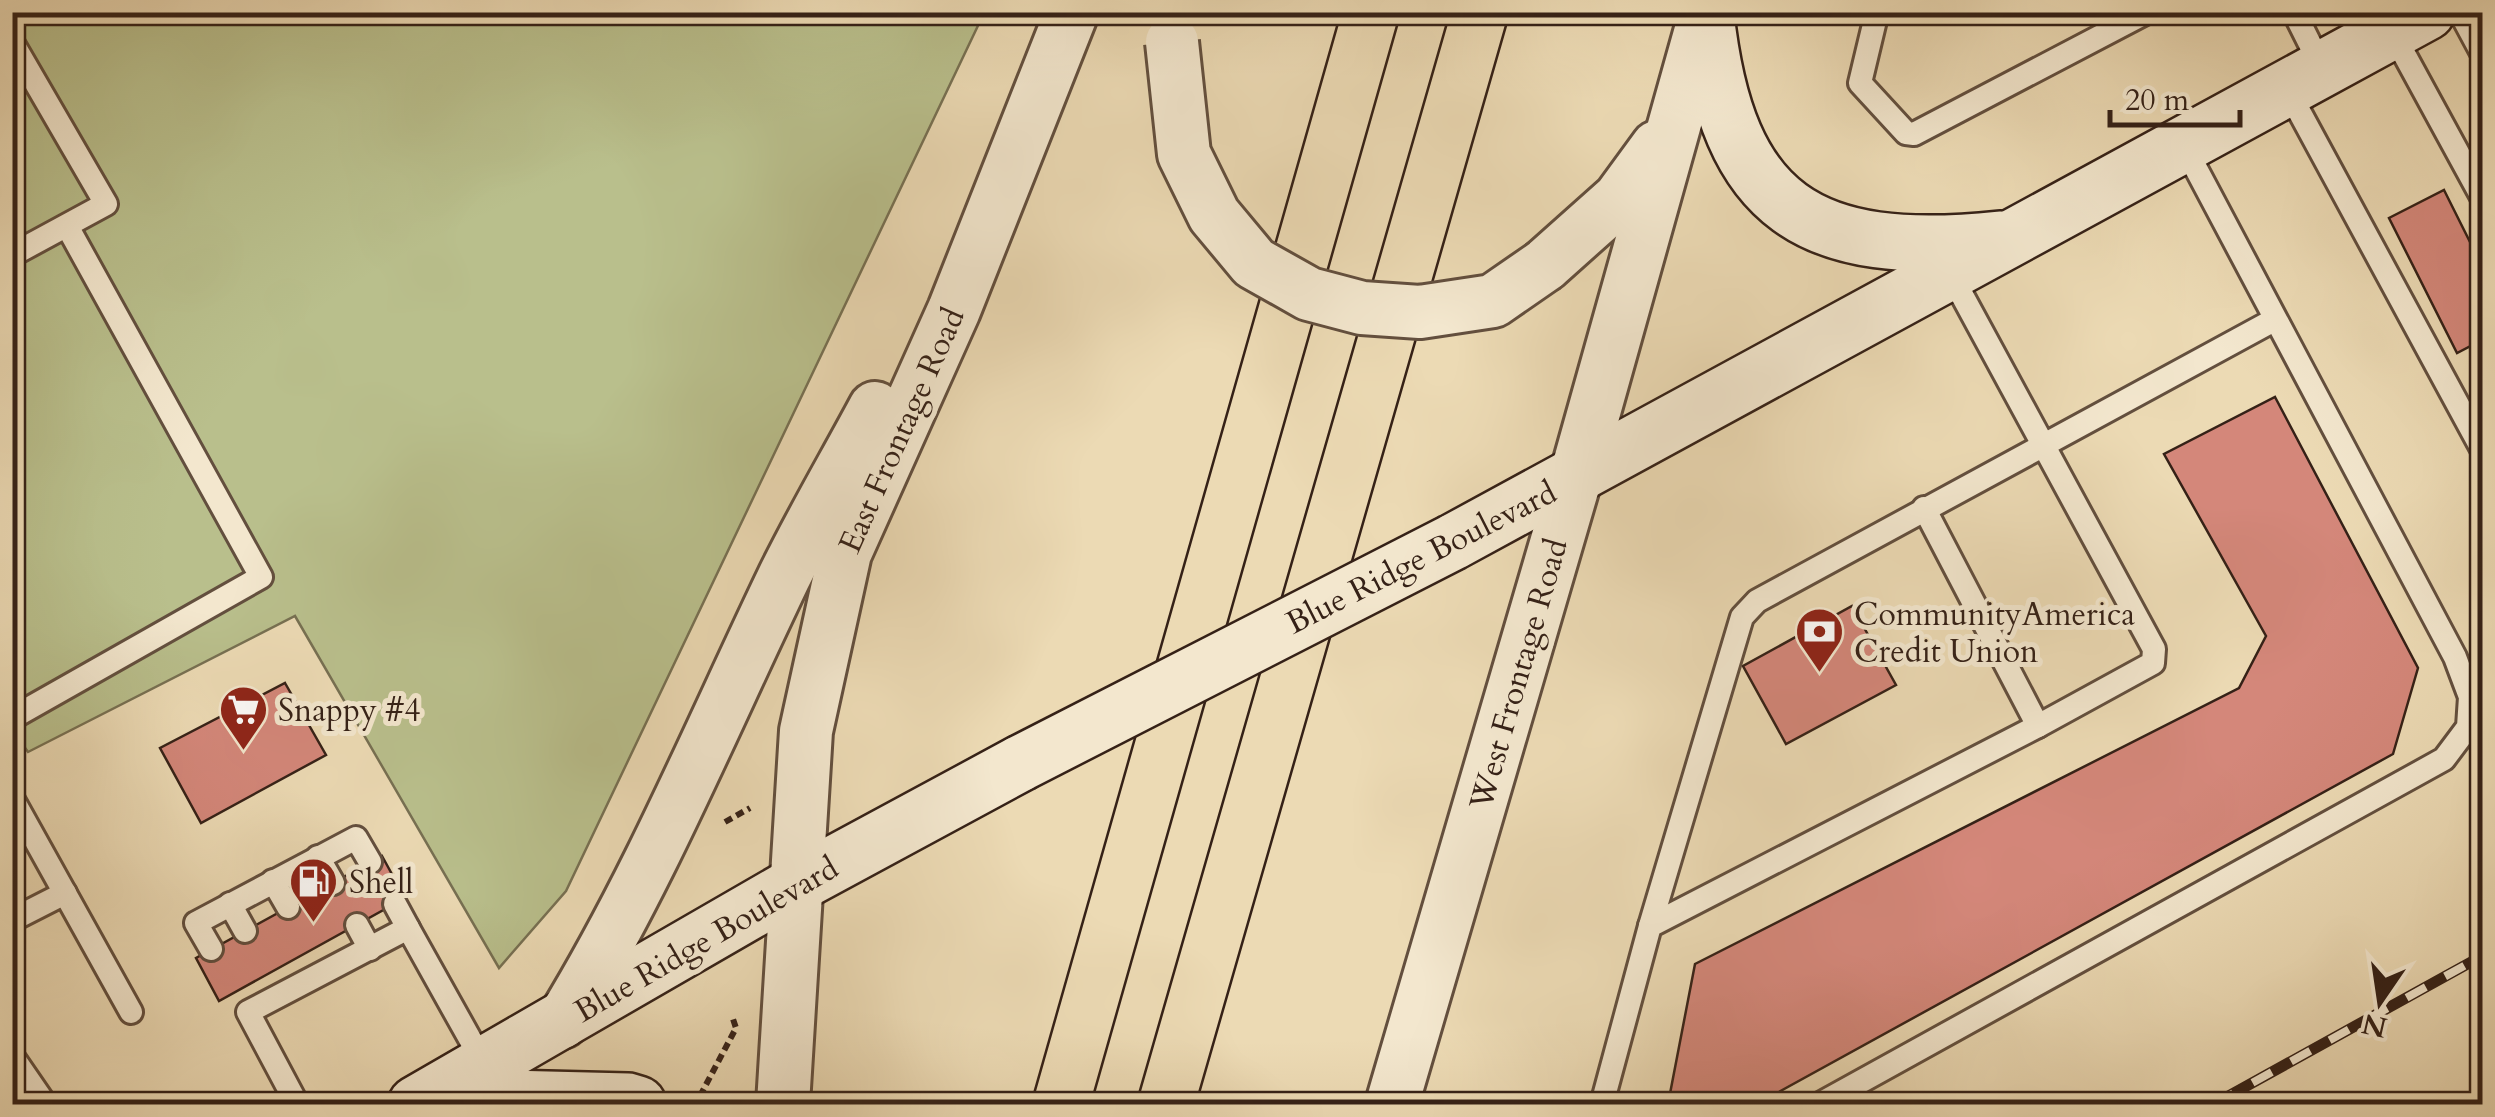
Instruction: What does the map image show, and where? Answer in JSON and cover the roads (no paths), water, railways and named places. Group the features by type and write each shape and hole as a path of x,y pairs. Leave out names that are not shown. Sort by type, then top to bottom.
{"highway":[{"path":"1061,1104 1371,12"},
{"path":"1166,1104 1480,12"}],"main road":[{"path":"1706,13 1712,69 1722,105 1747,162 1788,210 1813,224 1852,236 1913,242 2018,237"},
{"name":"Blue Ridge Boulevard","path":"422,1100 797,884 1021,763 1453,542 2409,21"},
{"path":"422,1100 638,1104"}],"street":[{"name":"East Frontage Road","path":"783,1104 806,731 845,553 954,310 1072,12"},
{"name":"West Frontage Road","path":"1392,1104 1576,476 1706,13"},
{"path":"1172,27 1184,154 1214,215 1254,263 1309,294 1362,308 1420,312 1493,301 1545,265 1619,199 1676,121"},
{"path":"562,1022 656,853 786,573 880,398 954,310"}],"lane":[{"path":"1877,12 1860,84 1906,133 1914,134 2147,12"},
{"path":"2294,12 2305,80 2482,449"},
{"path":"2460,12 2482,53"},
{"path":"2409,21 2482,198"},
{"path":"12,42 106,204 12,256"},
{"path":"1820,1104 2444,759 2468,728 2470,697 2456,657 2184,146"},
{"path":"12,718 260,577 66,226"},
{"path":"1650,926 2153,663 2154,649 1950,273"},
{"path":"1602,1104 1650,926 1742,617 1757,601 2274,320"},
{"path":"1924,508 2038,726"},
{"path":"12,798 131,1012"},
{"path":"211,948 196,923 230,904 356,838 370,862"},
{"path":"318,857 332,883"},
{"path":"273,881 288,907"},
{"path":"12,920 65,893"},
{"path":"230,904 245,931"},
{"path":"394,904 485,1066"},
{"path":"357,925 370,949"},
{"path":"298,1104 242,1002 275,985 324,972 408,928"},
{"path":"312,950 324,972"},
{"path":"12,1056 45,1104"}],"railway":[{"path":"2214,1104 2482,956"}],"place":[{"name":"CommunityAmerica Credit Union","path":"1819,674"},
{"name":"Snappy #4","path":"243,752"},
{"name":"Shell","path":"314,924"}]}
